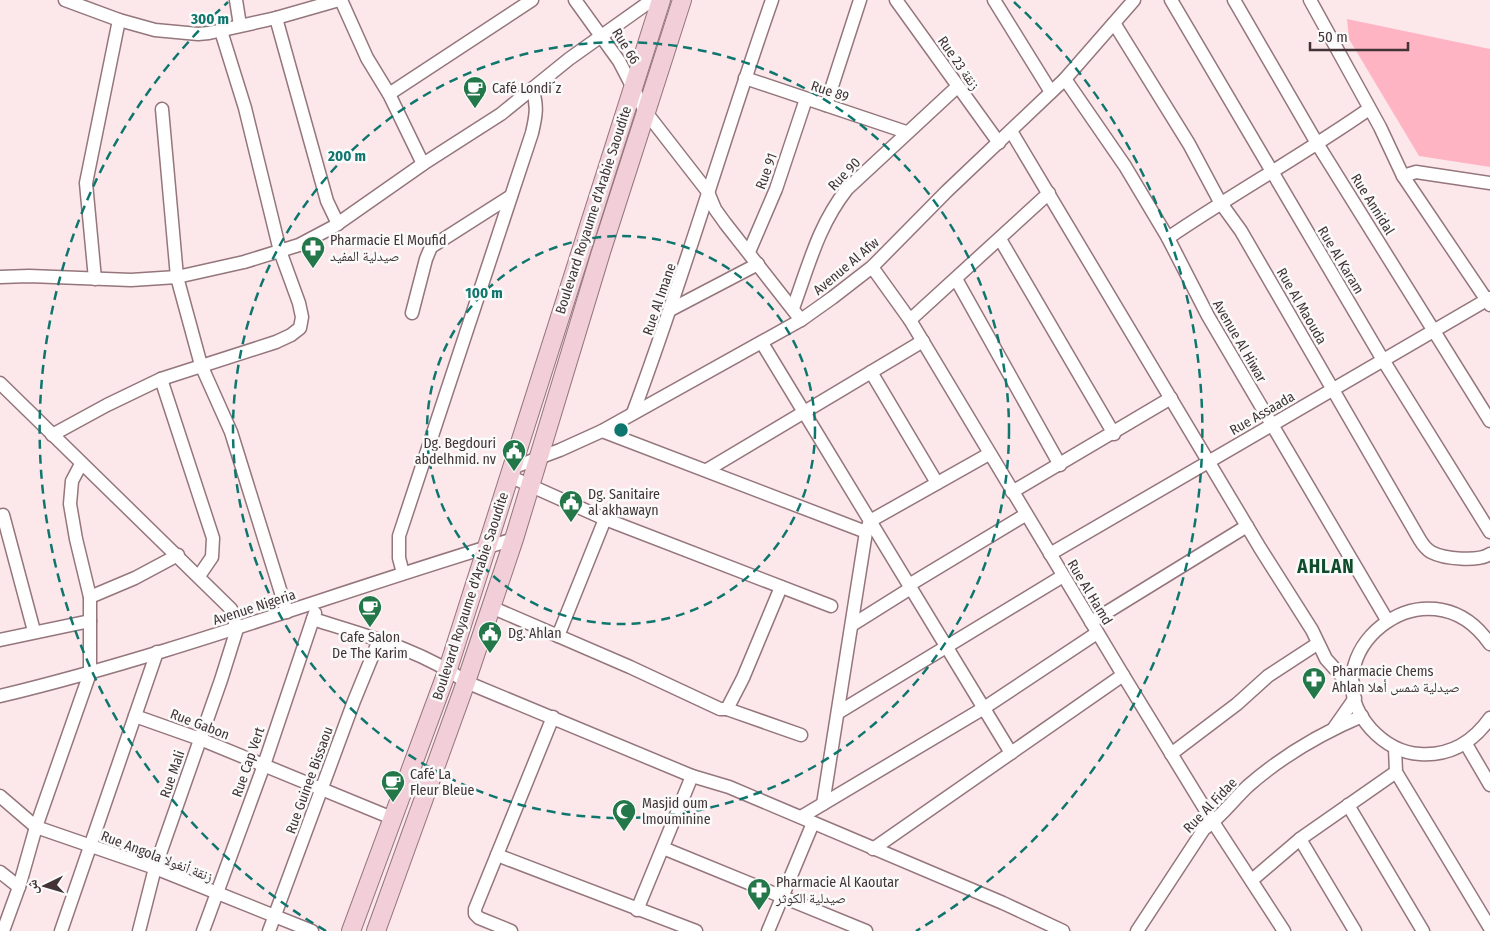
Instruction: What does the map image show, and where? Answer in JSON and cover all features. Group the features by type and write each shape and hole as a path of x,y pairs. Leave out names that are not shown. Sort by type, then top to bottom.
{"main road":[{"name":"Boulevard Royaume d'Arabie Saoudite","path":"351,931 448,669 661,0"},
{"name":"Boulevard Royaume d'Arabie Saoudite","path":"376,931 466,682 514,539 645,111 682,0"}],"street":[{"path":"65,0 119,20 155,30 198,34 221,31 276,18 340,0 376,76 389,94 423,164"},
{"path":"236,0 240,25"},
{"path":"389,94 532,0"},
{"name":"Rue 66","path":"575,0 602,36 633,87 645,111"},
{"path":"0,277 28,276 131,280 177,277 244,262 316,237 338,224 423,164 501,114 652,0"},
{"name":"Rue Al Imane","path":"633,413 670,310 772,0"},
{"path":"826,105 860,0"},
{"name":"Rue 23 زنقة","path":"896,0 999,143"},
{"name":"Avenue Al Afw","path":"510,472 602,431 762,343 801,320 872,268 947,191 1065,79 1134,0"},
{"name":"Rue Al Karam","path":"1171,0 1383,360 1490,532"},
{"name":"Rue Annidal","path":"1234,0 1318,144 1490,421"},
{"path":"1310,0 1403,176 1489,301"},
{"path":"998,1 1051,92"},
{"path":"276,18 326,201 338,224"},
{"path":"95,280 86,183 119,20"},
{"name":"Rue Al Maouda","path":"1114,23 1189,144 1220,202 1241,231 1332,390 1426,548 1433,553 1469,559 1483,558 1490,554"},
{"path":"52,435 107,405 161,380 201,365 276,342 291,335 300,328 302,318 300,304 280,251 245,108 221,31"},
{"name":"Rue 89","path":"745,78 906,132"},
{"name":"Avenue Al Hiwar","path":"1065,79 1125,166 1168,238 1208,316 1387,620"},
{"name":"Rue 90","path":"793,308 827,216 847,189 906,132 957,87"},
{"path":"403,573 399,558 399,536 537,114 536,99 532,89"},
{"name":"Rue 91","path":"749,252 776,189 806,99"},
{"path":"162,109 177,277 201,365 231,432 287,612"},
{"path":"1168,238 1220,202 1318,144 1369,109"},
{"path":"645,111 708,192 715,208 801,320"},
{"path":"1011,131 1247,526 1312,630 1317,644 1336,672 1345,680 1353,683"},
{"path":"1403,176 1416,172 1490,183"},
{"path":"910,320 1049,193"},
{"path":"412,313 431,247 511,196"},
{"path":"1000,239 1114,434"},
{"path":"670,310 758,264"},
{"name":"Rue Al Hamd","path":"872,268 910,320 1122,675 1213,822 1284,931"},
{"path":"956,279 1060,466"},
{"name":"Rue Assaada","path":"1050,554 1163,487 1210,463 1434,330 1489,301"},
{"path":"707,470 923,341"},
{"path":"762,343 804,412 868,526 910,586 1011,753"},
{"path":"871,372 937,483"},
{"path":"161,380 213,538 212,557 199,576"},
{"path":"0,383 81,464 178,555 231,609 237,629"},
{"path":"1012,492 1060,466 1171,398"},
{"path":"602,431 868,526"},
{"path":"823,804 868,526 937,483 989,454"},
{"path":"3,931 20,887 36,827 90,673 90,598 70,504 72,481 81,464"},
{"path":"510,472 530,484 605,519 831,606"},
{"path":"3,515 34,631"},
{"path":"852,626 910,586 1025,515"},
{"path":"558,636 605,519"},
{"path":"801,817 984,708 1094,627 1247,526"},
{"name":"Avenue Nigeria","path":"0,696 90,673 237,629 403,573 514,539"},
{"path":"90,598 135,578 178,555"},
{"path":"839,712 948,648 1063,576"},
{"path":"727,709 743,678 781,587"},
{"name":"Rue Cap Vert","path":"203,931 218,895 320,602"},
{"path":"491,607 720,709 727,709 801,735"},
{"path":"1488,637 1459,615 1430,608 1408,611 1387,620 1373,632 1362,647 1356,664 1353,683 1355,698 1362,716 1376,735 1395,748 1413,754 1431,755 1449,752 1466,744 1481,731 1490,718"},
{"path":"313,619 417,653 448,669 466,682 692,776 729,787 801,817 1003,903 1063,931"},
{"path":"0,640 34,631 90,621"},
{"name":"Rue Mali","path":"139,931 156,868 237,629"},
{"name":"Rue Guinee Bissaou","path":"269,931 379,640"},
{"path":"1172,754 1238,704 1268,676 1317,644"},
{"path":"61,931 157,652"},
{"path":"873,849 1122,675"},
{"name":"Rue Al Fidae","path":"1334,728 1355,698"},
{"name":"Rue Gabon","path":"135,716 200,739 392,818"},
{"name":"Rue Al Fidae","path":"1137,931 1181,861 1204,829 1249,786 1298,750 1334,728 1362,716"},
{"path":"511,931 479,918 474,912 553,717"},
{"path":"1466,744 1490,785"},
{"path":"1395,748 1396,772 1490,928"},
{"path":"1252,880 1300,840 1396,772"},
{"path":"637,910 692,776"},
{"name":"Rue Angola زنقة أنغولا","path":"0,796 36,827 156,868 218,895 312,931"},
{"path":"1348,805 1423,931"},
{"path":"768,931 784,898 813,823"},
{"path":"1300,840 1356,931"},
{"path":"663,848 866,931"},
{"path":"497,855 696,931"},
{"path":"0,872 20,887"}],"shaded area":[{"path":"1347,19 1490,49 1490,167 1419,156 1349,39"}],"place":[{"name":"Café Londi´z","path":"475,109"},
{"name":"Pharmacie El Moufid صيدلية المفيد","path":"313,269"},
{"name":"Dg. Begdouri abdelhmid. nv","path":"514,472"},
{"name":"Dg. Sanitaire al akhawayn","path":"571,523"},
{"name":"Cafe Salon De The Karim","path":"370,628"},
{"name":"Dg. Ahlan","path":"490,654"},
{"name":"Pharmacie Chems Ahlan صيدلية شمس أهلا","path":"1314,700"},
{"name":"Café La Fleur Bleue","path":"393,803"},
{"name":"Masjid oum lmouminine","path":"624,832"},
{"name":"Pharmacie Al Kaoutar صيدلية الكوثر","path":"759,911"}],"district":[{"name":"AHLAN","path":"1326,566"}]}
